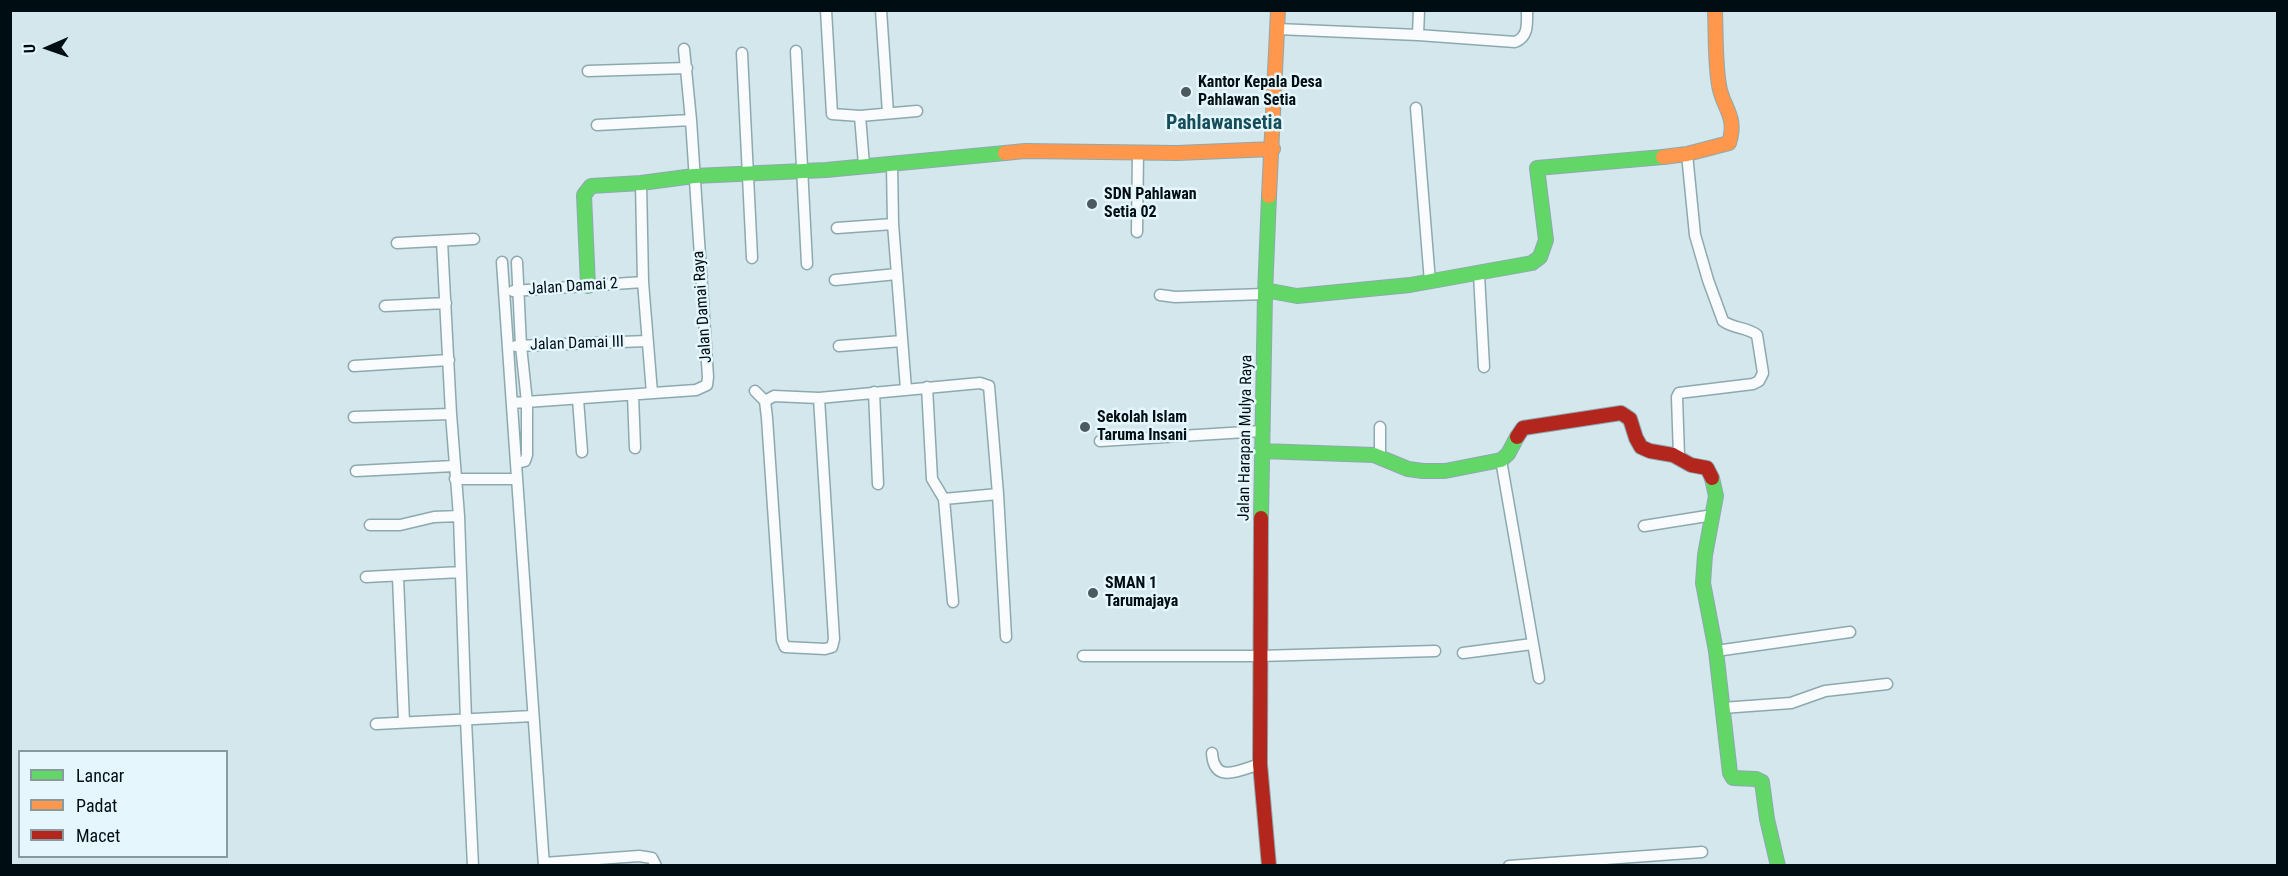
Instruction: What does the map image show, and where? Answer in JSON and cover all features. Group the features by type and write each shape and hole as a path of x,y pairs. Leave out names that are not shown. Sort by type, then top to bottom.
{"street":[{"path":"825,10 832,114 860,116 917,111"},
{"path":"881,10 888,113"},
{"name":"Jalan Harapan Mulya Raya","path":"1269,866 1260,764 1261,451 1265,292 1278,10"},
{"path":"1418,35 1419,10"},
{"path":"1277,28 1515,42 1523,38 1526,31 1527,10"},
{"path":"1160,295 1175,297 1265,292 1297,296 1430,282 1532,263 1540,256 1546,240 1537,168 1633,161 1688,154 1729,143 1732,135 1729,106 1719,87 1715,10"},
{"path":"684,49 694,176"},
{"path":"796,51 807,264"},
{"path":"742,53 752,258"},
{"path":"588,71 687,68"},
{"path":"1416,108 1430,282"},
{"path":"860,116 864,165"},
{"path":"597,125 691,120"},
{"path":"588,286 586,190 591,186 694,176 892,164 1025,151 1177,153 1273,149"},
{"path":"1137,232 1138,152"},
{"path":"1679,456 1677,397 1679,393 1753,384 1759,381 1763,373 1757,335 1746,328 1728,325 1723,321 1708,280 1695,236 1688,154"},
{"path":"892,164 893,224 906,389"},
{"name":"Jalan Damai Raya","path":"512,404 696,390 707,385 694,176"},
{"path":"640,183 643,282 652,393"},
{"path":"837,228 893,224"},
{"path":"397,243 474,239"},
{"path":"442,241 454,466 459,516 473,866"},
{"path":"502,262 544,864 610,861 646,856 652,858 656,866"},
{"path":"517,262 517,290 527,402 527,455 525,461 517,464"},
{"path":"835,280 897,274"},
{"path":"1479,274 1484,367"},
{"name":"Jalan Damai 2","path":"503,291 643,282"},
{"path":"386,306 446,303"},
{"name":"Jalan Damai III","path":"507,346 647,341"},
{"path":"839,346 902,341"},
{"path":"354,366 449,360"},
{"path":"765,401 774,396 819,398 980,383 989,386 1006,637"},
{"path":"927,387 932,479 944,499 953,602"},
{"path":"755,391 765,401 782,640 785,647 825,649 832,647 834,639 819,398"},
{"path":"874,392 878,484"},
{"path":"633,395 635,448"},
{"path":"578,399 582,452"},
{"path":"1261,451 1380,456 1415,471 1427,472 1501,460 1506,457 1516,435 1523,428 1621,413 1630,418 1638,444 1642,447 1650,451 1679,456 1690,465 1704,466 1709,470 1715,485 1716,496 1704,555 1703,576 1716,651 1730,773 1733,778 1758,779 1762,782 1767,819 1778,866"},
{"path":"354,417 451,414"},
{"path":"1380,427 1380,456"},
{"path":"1100,441 1262,431"},
{"path":"1501,460 1539,678"},
{"path":"356,471 454,466"},
{"path":"455,478 517,479"},
{"path":"944,499 998,494"},
{"path":"1644,526 1713,515"},
{"path":"370,525 400,525 434,517 459,516"},
{"path":"366,578 461,572"},
{"path":"398,577 404,722"},
{"path":"1716,651 1850,632"},
{"path":"1463,653 1473,650 1532,645"},
{"path":"1083,656 1259,656 1435,651"},
{"path":"1722,708 1791,703 1825,691 1887,684"},
{"path":"376,724 533,716"},
{"path":"1212,753 1212,762 1217,770 1226,774 1260,764"},
{"path":"1509,866 1702,852"}],"traffic: fast":[{"path":"588,286 584,195 591,186 641,183 694,176 826,170 1005,153"},
{"path":"1265,290 1297,296 1410,285 1532,263 1540,257 1546,240 1537,168 1663,157"},
{"path":"1261,518 1269,196"},
{"path":"1261,451 1374,455 1408,469 1445,471 1501,460 1508,454 1517,437"},
{"path":"1712,478 1716,496 1705,555 1703,583 1716,651 1730,773 1733,778 1756,779 1762,782 1767,819 1778,866"}],"traffic: slow":[{"path":"1269,196 1278,10"},
{"path":"1663,157 1687,154 1729,143 1732,126 1719,85 1715,10"},
{"path":"1005,153 1025,151 1177,153 1273,149"}],"traffic: jam":[{"path":"1517,437 1523,428 1621,413 1630,419 1641,447 1673,455 1691,465 1707,468 1712,478"},
{"path":"1261,518 1260,764 1269,866"}],"place":[{"name":"Kantor Kepala Desa Pahlawan Setia","path":"1186,92"},
{"name":"SDN Pahlawan Setia 02","path":"1092,204"},
{"name":"Sekolah Islam Taruma Insani","path":"1085,427"},
{"name":"SMAN 1 Tarumajaya","path":"1093,593"}],"district":[{"name":"Pahlawansetia","path":"1224,124"}]}
